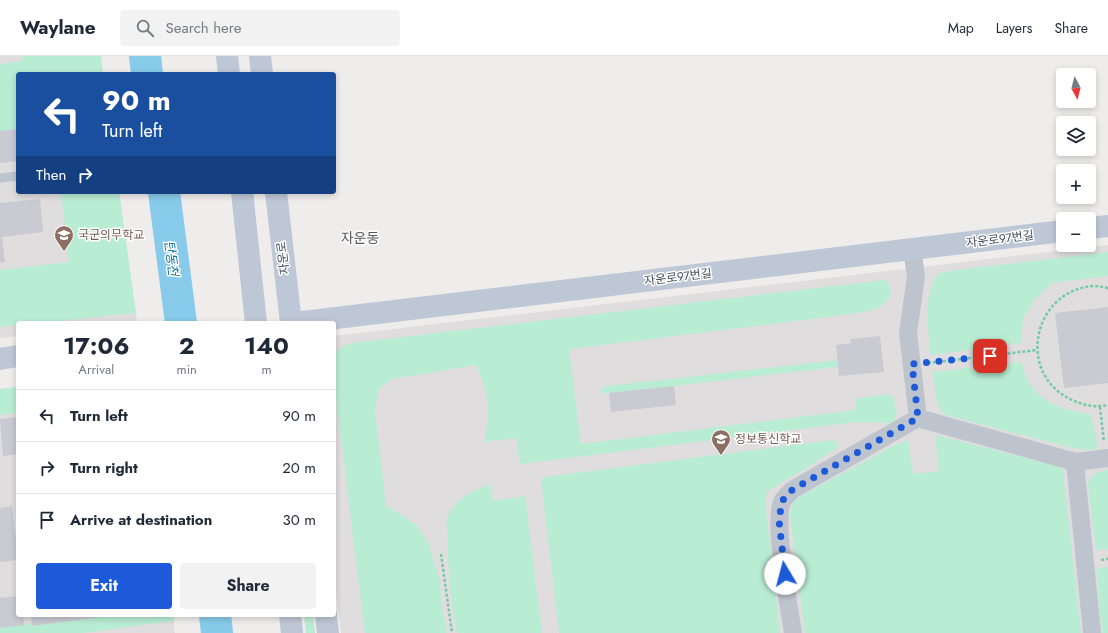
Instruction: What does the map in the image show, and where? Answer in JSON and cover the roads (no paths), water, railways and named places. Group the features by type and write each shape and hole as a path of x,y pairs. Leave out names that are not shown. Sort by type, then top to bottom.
{"street":[{"path":"227,56 229,72"},
{"path":"260,56 262,72"},
{"path":"242,194 256,321"},
{"name":"자운로","path":"276,194 292,321"},
{"path":"1096,227 1108,226"},
{"name":"자운로97번길","path":"309,321 1056,232"},
{"path":"912,249 916,276 908,332 918,418"},
{"path":"0,359 16,356"},
{"path":"793,633 781,544 779,520 782,501 792,490 918,418 1074,462 1107,458"},
{"path":"1074,462 1092,633"},
{"path":"290,617 292,633"},
{"path":"326,617 328,633"}],"lane":[{"path":"0,178 16,176"}],"waterway":[{"name":"탄동천","path":"145,56 147,72"},
{"name":"탄동천","path":"164,194 181,321"},
{"name":"탄동천","path":"215,617 217,633"}],"place":[{"name":"국군의무학교","path":"64,252"},
{"name":"정보통신학교","path":"721,456"}],"district":[{"name":"자운동","path":"360,238"}]}
